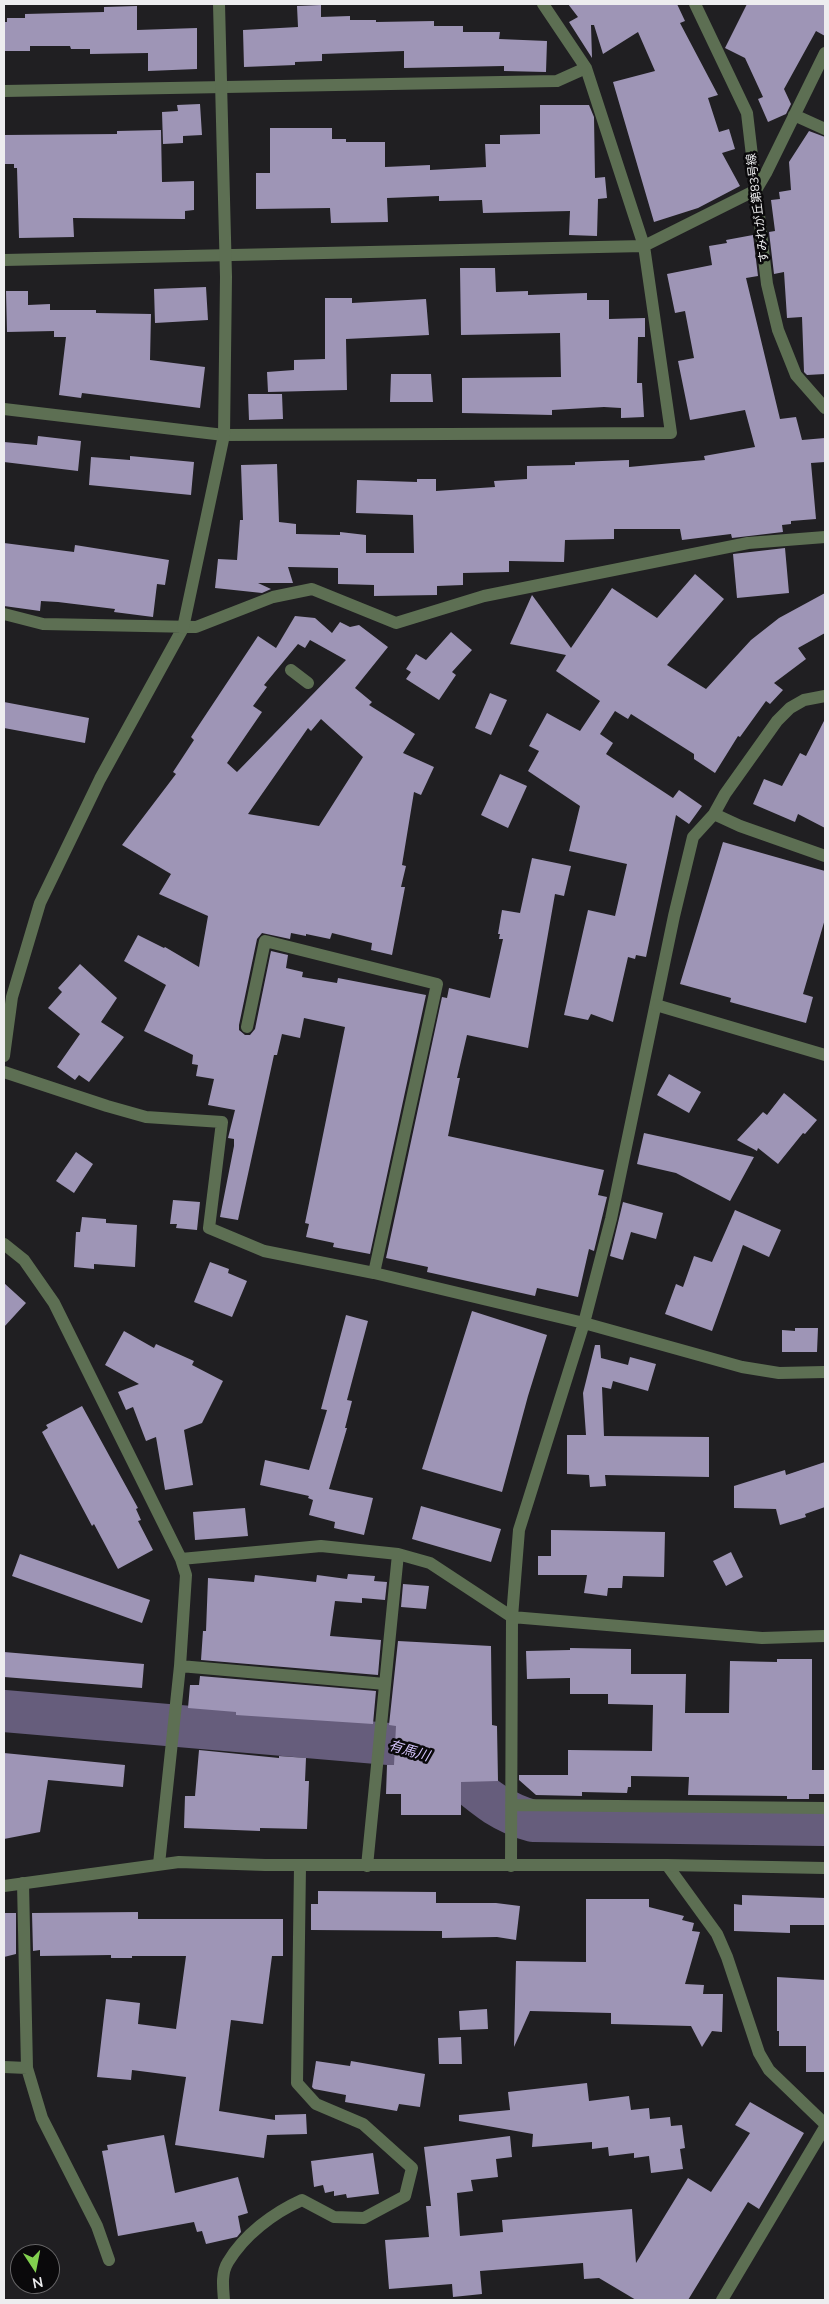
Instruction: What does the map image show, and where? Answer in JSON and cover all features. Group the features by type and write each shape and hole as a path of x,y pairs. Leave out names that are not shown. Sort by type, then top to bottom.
{"street":[{"path":"4,1056 12,997 40,903 100,779 184,628 224,435 225,256 219,4"},
{"path":"4,409 224,435 671,433 644,246 586,68 543,4"},
{"name":"すみれが丘第83号線","path":"694,4 747,113 767,284 778,330 796,375 825,408"},
{"path":"4,260 644,246 756,190 825,52"},
{"path":"4,91 557,81 586,68"},
{"path":"794,115 825,129"},
{"path":"4,614 43,624 184,628 196,627 274,597 312,589 396,623 494,594 748,543 825,537"},
{"path":"290,670 308,683"},
{"path":"511,1865 512,1617 518,1530 584,1324 611,1219 674,916 693,837 714,814 725,794 777,721 790,708 804,700 825,696"},
{"path":"714,814 740,826 825,856"},
{"path":"247,1027 265,941 436,984 374,1273"},
{"path":"656,1006 825,1055"},
{"path":"4,1072 146,1117 222,1122 209,1228 264,1251 374,1273 584,1324 742,1367 779,1373 825,1372"},
{"path":"4,1244 24,1260 54,1303 181,1559 186,1575 180,1666 159,1864"},
{"path":"181,1559 321,1546 398,1554 430,1563 512,1617 762,1638 825,1636"},
{"path":"367,1866 398,1554"},
{"path":"180,1666 385,1684"},
{"path":"512,1806 825,1808"},
{"path":"4,1886 179,1862 300,1866 667,1865 825,1868"},
{"path":"667,1865 717,1934 727,1957 759,2053 769,2070 825,2126 722,2300"},
{"path":"224,2300 222,2282 227,2263 252,2232 302,2200 334,2217 364,2218 405,2196 412,2168 363,2124 316,2104 297,2083 300,1866"},
{"path":"23,1883 27,2068 42,2118 97,2226 109,2260"},
{"path":"4,2067 27,2068"}],"building":[{"path":"568,4 677,4 685,21 680,23 718,95 708,98 719,132 729,129 735,149 722,153 740,186 698,208 654,222 613,82 655,71 638,32 603,54 594,25 591,25 592,58 569,22 578,17"},
{"path":"747,4 825,4 825,36 816,31 784,89 791,104 786,114 768,122 758,99 763,97 745,58 725,48"},
{"path":"321,5 321,17 350,16 350,20 376,20 376,22 434,21 434,26 463,26 463,32 500,32 499,39 547,41 546,72 504,71 504,66 404,68 404,51 322,54 322,61 295,62 295,65 244,67 243,30 298,27 297,6"},
{"path":"137,6 137,30 197,28 197,69 148,71 148,53 90,54 90,49 71,49 70,46 30,46 30,51 4,51 4,22 7,22 7,18 25,18 25,14 104,12 104,7"},
{"path":"200,104 202,135 183,136 183,143 163,144 162,112 178,111 177,105"},
{"path":"540,105 589,105 594,117 595,178 605,177 607,198 598,199 597,236 569,235 570,211 483,213 482,200 439,201 439,196 387,198 388,222 331,223 330,208 256,209 256,173 270,173 270,128 332,128 332,139 346,139 346,142 385,142 385,167 430,165 430,170 486,167 485,144 500,144 500,135 540,134"},
{"path":"161,130 162,182 194,181 194,210 185,211 185,219 73,218 74,237 19,238 17,168 14,168 14,164 4,164 4,135 117,134 117,131"},
{"path":"809,131 825,137 825,374 807,375 804,372 802,317 787,318 784,272 774,274 769,232 775,231 771,200 780,199 779,192 791,190 789,162"},
{"path":"753,235 758,276 746,278 780,419 796,417 802,440 825,438 825,462 811,463 816,519 791,521 791,524 782,525 783,532 732,538 731,534 682,540 680,529 614,529 614,539 565,540 564,562 509,561 509,572 463,573 463,585 437,586 437,595 374,596 374,585 338,584 338,568 288,567 293,583 258,583 271,589 262,593 215,588 218,559 237,560 240,520 243,520 241,465 277,464 279,522 296,524 296,534 340,535 340,532 366,535 366,553 414,553 413,515 356,513 357,480 417,482 417,479 436,479 436,491 495,487 494,481 527,479 527,466 575,465 575,462 629,460 629,467 705,460 704,456 755,447 745,410 690,420 678,361 694,358 685,311 675,313 667,274 712,265 709,246 727,243 726,240"},
{"path":"460,268 495,268 496,292 528,291 528,295 587,293 587,300 609,300 609,319 645,318 645,337 638,337 637,383 642,383 644,417 621,418 621,408 604,407 552,410 552,415 462,413 462,378 561,377 560,333 461,335"},
{"path":"206,287 208,320 155,323 154,289"},
{"path":"6,291 28,291 28,305 50,304 50,310 96,310 96,313 151,314 150,360 205,367 200,408 82,393 81,398 59,395 66,337 54,337 54,331 7,332"},
{"path":"325,298 352,298 352,303 426,299 429,335 346,339 347,390 268,392 267,372 294,370 294,360 325,359"},
{"path":"391,374 431,374 433,402 390,402"},
{"path":"248,394 282,394 283,419 249,420"},
{"path":"38,436 81,441 78,471 4,462 4,442 37,445"},
{"path":"130,456 194,462 191,495 89,485 91,457 130,460"},
{"path":"4,543 74,552 75,545 169,560 165,585 157,584 153,617 114,612 115,609 58,602 41,601 40,611 4,606"},
{"path":"785,548 789,593 737,598 733,554"},
{"path":"695,574 724,599 667,665 706,689 751,640 779,618 825,593 825,633 798,648 806,659 774,683 783,690 770,704 766,701 740,737 738,736 715,773 694,759 694,754 631,714 628,719 615,711 600,734 613,743 606,754 673,798 679,790 702,806 689,824 676,815 646,957 636,955 635,959 628,957 613,1022 591,1014 588,1020 564,1015 588,910 615,916 627,864 569,851 580,806 528,771 539,751 529,746 547,713 580,731 600,701 556,671 566,655 510,644 532,595 571,648 612,588 657,618"},
{"path":"295,616 315,618 332,633 340,622 350,627 359,625 388,647 355,688 372,702 369,705 415,734 403,753 434,767 421,795 414,792 402,865 406,866 401,887 405,887 392,955 371,950 372,943 332,933 330,939 291,933 290,939 262,933 257,939 239,1025 239,1030 245,1035 250,1035 255,1029 271,951 288,955 286,968 303,972 302,977 337,983 338,978 426,995 370,1254 333,1247 334,1243 306,1237 309,1224 305,1223 345,1027 304,1018 300,1038 282,1034 277,1055 274,1055 238,1220 220,1217 234,1146 234,1139 228,1138 235,1110 208,1105 214,1079 196,1076 198,1065 192,1064 193,1055 144,1031 166,985 124,961 138,935 165,947 199,967 208,916 159,894 171,874 122,845 176,774 173,772 194,740 191,737 258,636 276,648","holes":["310,640 346,660 237,772 227,763 262,712 253,706 267,687 264,685 298,644 305,648","321,719 363,757 319,826 248,814 308,728 311,731"]},
{"path":"451,632 472,650 452,672 456,675 439,700 406,679 411,672 406,669 416,654 426,660"},
{"path":"490,693 507,700 491,735 475,728"},
{"path":"4,702 89,718 85,743 4,728"},
{"path":"825,719 825,828 798,814 795,822 753,804 764,779 782,786 800,753 806,756"},
{"path":"500,774 527,786 508,828 481,815"},
{"path":"723,842 825,871 825,919 803,994 813,997 806,1023 730,1002 731,998 680,984"},
{"path":"532,858 571,866 564,896 555,894 528,1048 467,1035 457,1078 460,1078 448,1136 604,1170 598,1195 607,1197 594,1251 589,1249 578,1297 537,1288 535,1296 427,1272 428,1267 386,1258 442,997 447,998 449,988 490,998 503,939 499,939 500,934 498,934 502,910 520,913"},
{"path":"80,964 117,998 101,1022 124,1037 89,1082 79,1075 75,1080 57,1067 80,1034 48,1008 62,992 58,988"},
{"path":"669,1074 701,1092 689,1113 657,1095"},
{"path":"784,1093 817,1120 805,1134 803,1133 778,1164 758,1148 757,1151 737,1140 763,1112 767,1115"},
{"path":"644,1133 754,1157 730,1201 676,1173 637,1164"},
{"path":"76,1152 93,1164 74,1193 56,1181"},
{"path":"173,1200 200,1202 197,1230 176,1228 177,1224 170,1224"},
{"path":"623,1202 663,1213 656,1239 631,1232 623,1260 610,1256"},
{"path":"735,1210 781,1230 769,1257 743,1245 712,1331 665,1314 676,1284 683,1287 694,1256 712,1262"},
{"path":"82,1217 106,1219 106,1223 137,1225 135,1267 94,1264 94,1269 74,1267 76,1232 80,1232"},
{"path":"210,1262 229,1269 228,1273 247,1281 232,1317 194,1302"},
{"path":"4,1283 26,1303 4,1327"},
{"path":"472,1311 547,1335 502,1492 422,1469"},
{"path":"346,1315 368,1321 347,1400 352,1401 345,1428 347,1428 329,1489 373,1498 364,1535 334,1528 335,1522 309,1515 313,1500 308,1498 309,1496 260,1485 265,1460 309,1470 327,1410 321,1409"},
{"path":"795,1328 818,1328 817,1352 782,1352 782,1330 795,1331"},
{"path":"124,1331 154,1348 156,1344 194,1361 192,1365 223,1381 202,1423 184,1430 193,1485 165,1490 156,1437 146,1441 133,1407 126,1410 118,1392 139,1384 105,1365"},
{"path":"595,1345 600,1345 601,1358 628,1365 630,1357 656,1364 648,1391 613,1381 611,1389 602,1387 604,1436 709,1437 709,1477 605,1475 606,1486 590,1487 589,1475 567,1474 567,1435 586,1435 583,1393"},
{"path":"82,1406 138,1508 136,1509 141,1520 138,1521 153,1550 118,1569 94,1524 92,1526 42,1432 48,1428 46,1425"},
{"path":"825,1462 825,1507 805,1514 806,1517 780,1525 776,1509 734,1508 734,1486 785,1470 786,1475"},
{"path":"421,1506 501,1529 491,1562 412,1539"},
{"path":"245,1508 248,1536 195,1540 193,1512"},
{"path":"551,1530 665,1532 664,1577 623,1576 622,1588 608,1588 607,1596 584,1593 587,1575 538,1575 538,1556 551,1556"},
{"path":"731,1552 743,1577 726,1586 713,1561"},
{"path":"20,1554 150,1600 142,1623 12,1576"},
{"path":"348,1574 375,1576 374,1581 387,1582 385,1600 362,1598 362,1603 335,1601 330,1636 381,1640 378,1675 201,1660 203,1631 206,1631 208,1578 254,1582 255,1575 316,1582 317,1575 347,1579"},
{"path":"403,1584 429,1586 426,1609 401,1607"},
{"path":"398,1641 491,1646 492,1725 497,1726 498,1781 461,1782 461,1815 401,1815 401,1794 386,1794 387,1765 394,1765 396,1726 389,1725"},
{"path":"570,1648 631,1649 631,1674 686,1674 685,1713 729,1713 730,1661 777,1662 777,1659 812,1659 812,1770 825,1770 825,1794 809,1794 809,1799 787,1799 787,1796 688,1795 689,1777 631,1776 631,1787 628,1787 627,1793 582,1792 582,1796 536,1795 519,1780 519,1775 568,1775 568,1750 652,1751 653,1705 608,1704 608,1694 570,1694 570,1678 527,1679 526,1651 570,1650"},
{"path":"4,1652 144,1664 142,1688 4,1677"},
{"path":"200,1676 376,1691 373,1724 236,1715 236,1712 188,1708 190,1685 199,1685"},
{"path":"199,1750 279,1758 279,1756 306,1758 305,1781 309,1781 307,1829 260,1828 260,1831 184,1828 185,1796 195,1796"},
{"path":"4,1753 125,1765 123,1787 48,1780 40,1832 4,1839"},
{"path":"318,1891 436,1892 436,1903 496,1903 520,1906 516,1940 497,1937 442,1938 442,1931 311,1930 311,1904 318,1904"},
{"path":"742,1895 825,1898 825,1925 790,1925 790,1933 734,1931 734,1904 742,1905"},
{"path":"586,1899 649,1899 649,1907 684,1916 682,1920 694,1923 692,1931 700,1932 685,1984 704,1985 703,1994 723,1994 722,2032 712,2031 702,2047 691,2026 611,2024 611,2013 530,2011 514,2047 516,1961 586,1962"},
{"path":"138,1912 138,1919 283,1919 283,1956 272,1956 263,2024 231,2020 219,2111 275,2120 275,2115 306,2114 307,2134 267,2135 264,2158 175,2145 186,2077 132,2070 131,2080 97,2077 106,1999 140,2003 138,2024 176,2029 186,1956 111,1958 111,1955 40,1956 40,1950 33,1951 32,1913"},
{"path":"4,1913 16,1913 16,1954 4,1957"},
{"path":"777,1977 825,1980 825,2072 806,2072 806,2046 779,2046 779,2031 777,2031"},
{"path":"487,2009 488,2029 460,2030 459,2011"},
{"path":"461,2037 462,2064 439,2064 438,2038"},
{"path":"316,2061 350,2066 351,2061 425,2074 420,2107 399,2104 397,2111 345,2102 346,2095 314,2089 312,2087"},
{"path":"587,2083 589,2101 629,2096 631,2110 649,2108 650,2119 670,2117 671,2126 682,2125 685,2148 680,2149 683,2169 651,2173 649,2156 634,2158 634,2153 609,2156 608,2147 592,2149 592,2142 532,2147 533,2134 459,2121 459,2115 510,2110 508,2092"},
{"path":"750,2102 804,2133 759,2209 748,2202 688,2300 636,2300 599,2278 584,2279 583,2263 480,2271 482,2294 453,2297 452,2284 389,2289 385,2240 429,2237 426,2206 431,2206 424,2147 510,2136 512,2157 496,2159 498,2177 471,2180 473,2191 457,2193 460,2236 503,2232 502,2220 632,2209 636,2263 688,2178 711,2192 750,2133 735,2125"},
{"path":"164,2135 175,2193 238,2177 248,2213 238,2216 241,2232 237,2237 206,2244 202,2231 197,2232 194,2222 118,2236 102,2151 108,2150 107,2145"},
{"path":"373,2153 379,2194 347,2198 346,2194 334,2196 334,2191 325,2193 323,2185 314,2187 311,2161"}],"waterway":[{"name":"有馬川","path":"4,1711 401,1746 432,1756 504,1810 533,1821 825,1825"}]}
